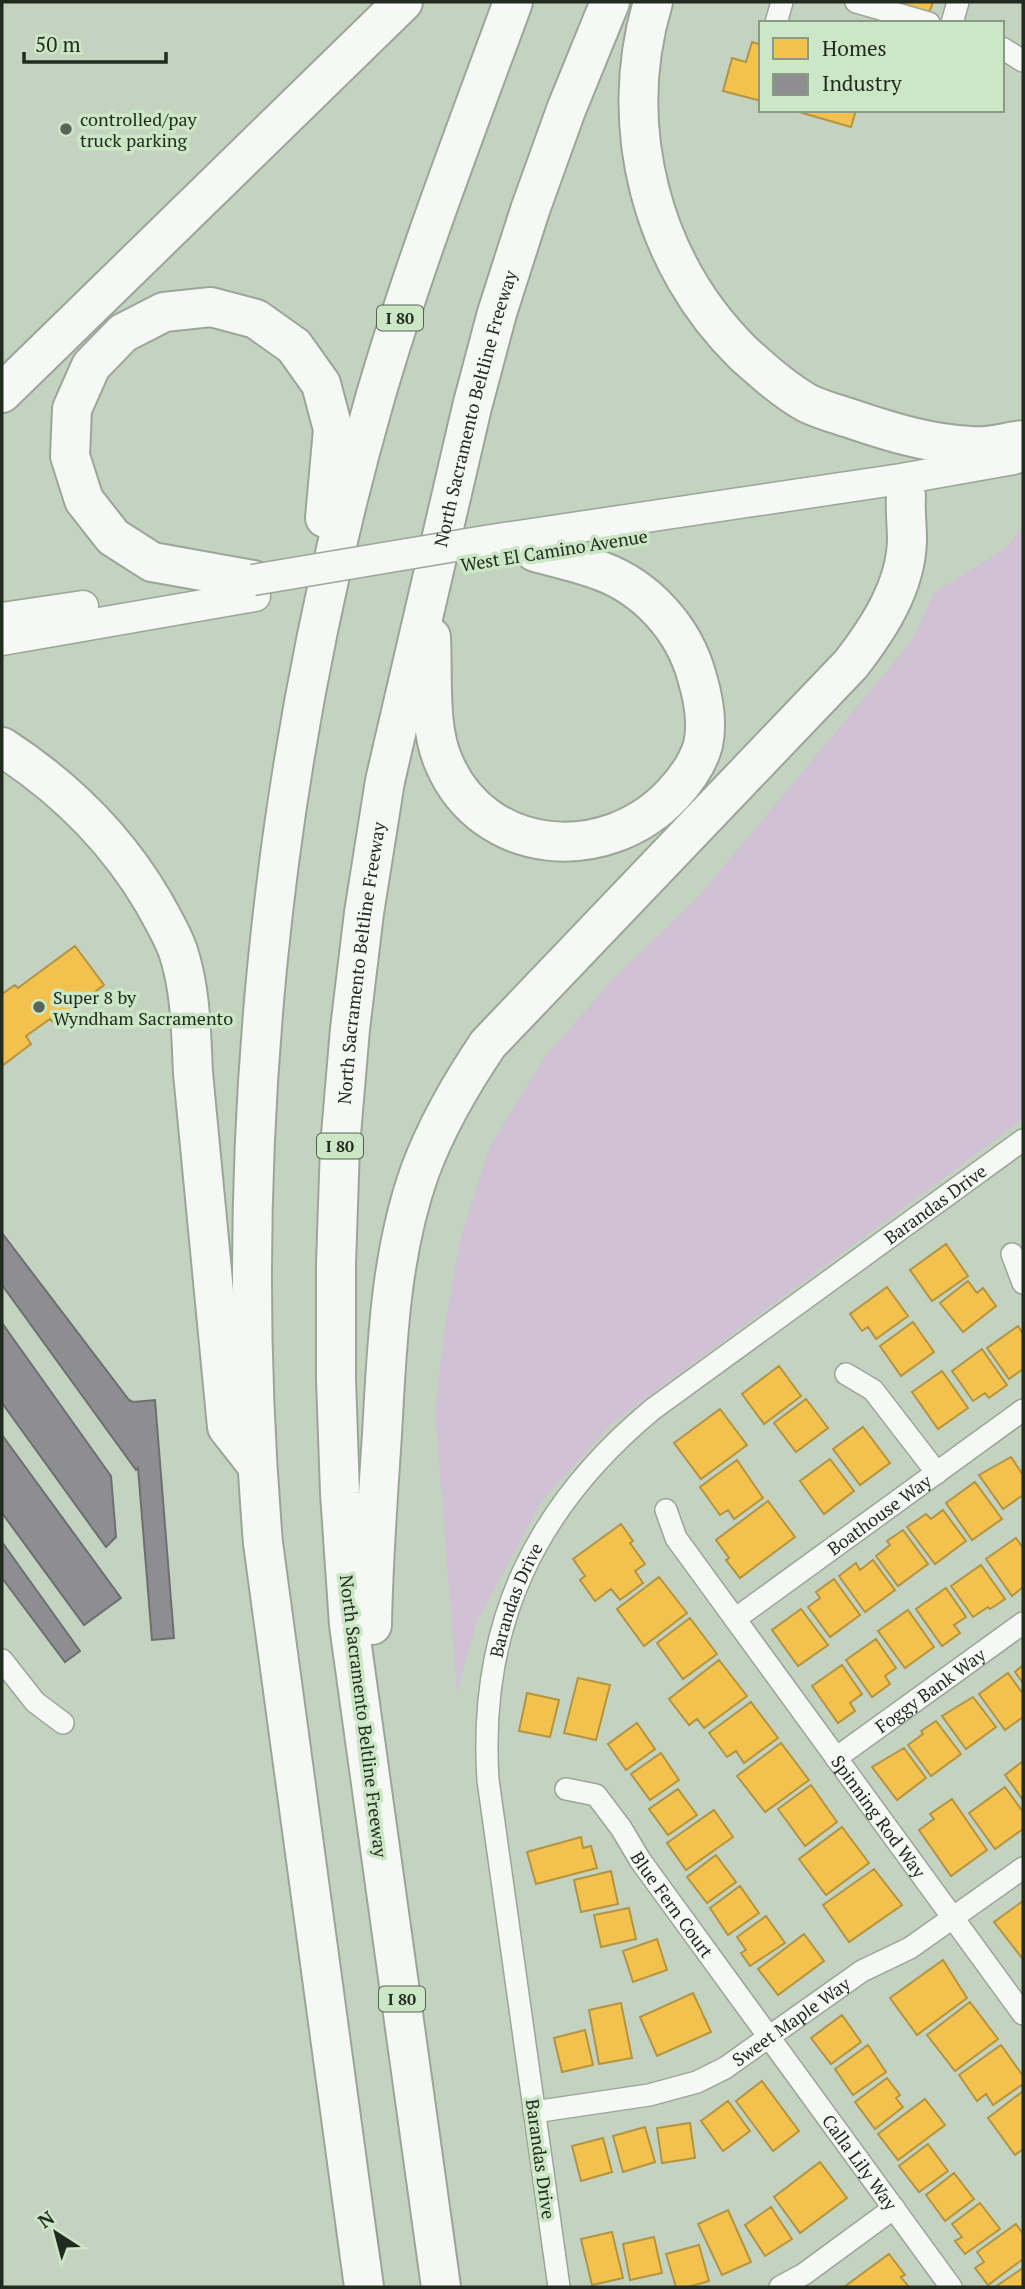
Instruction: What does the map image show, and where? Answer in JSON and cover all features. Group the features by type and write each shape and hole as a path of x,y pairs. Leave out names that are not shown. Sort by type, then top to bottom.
{"highway":[{"path":"2,393 403,2"},
{"name":"I 80","path":"364,2287 263,1544 256,1464 251,1351 251,1258 260,1045 267,960 282,842 314,642 375,398 410,285 513,2"},
{"name":"North Sacramento Beltline Freeway","path":"441,2287 349,1625 339,1481 336,1379 340,1146 350,1029 366,900 385,781 429,589 497,313 566,110 610,2"},
{"path":"653,2 644,38 639,79 638,123 644,167 665,239 700,302 730,340 778,383 807,402 831,412 879,428 973,447 1023,440"},
{"path":"254,588 152,562 113,537 84,500 70,456 72,409 91,366 122,333 164,312 211,307 256,319 294,346 321,384 333,429 314,642"},
{"path":"362,1711 372,1637 389,1320 403,1229 430,1145 450,1105 488,1044 851,664 873,635 891,603 903,567 907,541 903,487"},
{"path":"429,589 437,744 462,795 478,812 497,825 526,837 569,842 619,832 642,821 663,804 681,786 692,768 703,744 702,692 696,670 685,646 668,620 642,594 620,579 600,570 535,552"},
{"path":"2,747 57,786 114,844 143,885 177,950 186,980 190,1016 193,1073 227,1427 256,1464"}],"main road":[{"name":"West El Camino Avenue","path":"487,550 535,552 903,487 1023,457"},
{"name":"West El Camino Avenue","path":"2,640 254,588 487,550 903,487 1023,476"},
{"name":"West El Camino Avenue","path":"2,618 254,588"}],"street":[{"path":"777,21 782,2"},
{"path":"856,2 922,21"},
{"path":"953,21 958,2"},
{"path":"1004,49 1023,61"},
{"name":"Barandas Drive","path":"559,2287 486,1751 494,1664 504,1621 519,1580 535,1547 562,1503 619,1437 664,1401 1023,1140"},
{"path":"1012,1254 1023,1283"},
{"path":"846,1374 873,1390 937,1473"},
{"name":"Boathouse Way","path":"735,1619 1023,1410"},
{"name":"Spinning Rod Way","path":"666,1510 676,1538 1023,2014"},
{"name":"Foggy Bank Way","path":"836,1758 1023,1623"},
{"path":"2,1660 35,1702 63,1723"},
{"name":"Blue Fern Court","path":"566,1789 596,1795 768,2037"},
{"name":"Sweet Maple Way","path":"534,2112 649,2095 697,2082 724,2068 862,1971 911,1948 1023,1868"},
{"name":"Calla Lily Way","path":"768,2037 951,2287"},
{"path":"780,2287 804,2274 894,2208"}],"shaded area":[{"path":"1023,527 1023,1119 611,1424 542,1501 477,1621 457,1692 435,1411 445,1326 460,1239 490,1146 546,1055 616,976 698,897 911,642 935,592 1006,548"}],"building: Homes":[{"path":"892,2 933,2 929,13"},
{"path":"752,42 759,44 759,100 723,91 732,58 746,62"},
{"path":"799,112 855,112 851,127"},
{"name":"Super 8 by Wyndham Sacramento","path":"75,946 104,985 54,1023 50,1019 26,1036 31,1044 2,1066 2,994 15,985 18,988"},
{"path":"946,1244 968,1276 932,1301 910,1270"},
{"path":"968,1281 977,1293 983,1288 996,1306 963,1332 940,1303"},
{"path":"887,1287 908,1316 876,1339 868,1327 862,1331 850,1314"},
{"path":"913,1322 934,1352 901,1376 880,1346"},
{"path":"1018,1326 1023,1334 1023,1369 1009,1379 987,1348"},
{"path":"982,1349 1007,1385 989,1398 985,1393 973,1401 952,1371"},
{"path":"779,1366 801,1396 764,1424 742,1394"},
{"path":"942,1371 968,1408 938,1429 912,1392"},
{"path":"806,1399 828,1428 796,1452 774,1423"},
{"path":"720,1409 747,1445 701,1479 674,1443"},
{"path":"863,1427 890,1463 860,1485 833,1449"},
{"path":"1011,1457 1023,1475 1023,1495 1003,1509 979,1475"},
{"path":"830,1459 854,1491 824,1514 800,1481"},
{"path":"737,1460 763,1498 734,1519 728,1510 720,1515 700,1487"},
{"path":"975,1482 1002,1519 972,1540 946,1503"},
{"path":"768,1501 795,1537 740,1578 726,1560 729,1558 716,1540"},
{"path":"943,1510 966,1541 935,1564 907,1527 926,1514 931,1519"},
{"path":"621,1524 645,1564 635,1571 643,1583 620,1600 611,1589 595,1601 580,1580 585,1576 573,1559"},
{"path":"903,1530 928,1564 898,1586 876,1556 890,1545 887,1541"},
{"path":"1016,1538 1023,1548 1023,1587 1012,1596 986,1559"},
{"path":"873,1560 895,1590 865,1612 839,1576 856,1563 860,1570"},
{"path":"981,1565 1005,1599 973,1617 951,1586"},
{"path":"659,1577 687,1613 644,1646 617,1609"},
{"path":"834,1579 860,1615 830,1637 808,1607 820,1598 816,1592"},
{"path":"946,1588 966,1617 954,1625 960,1633 942,1646 916,1609"},
{"path":"801,1609 828,1645 798,1666 772,1630"},
{"path":"908,1610 934,1647 905,1668 878,1631"},
{"path":"690,1618 717,1654 683,1679 657,1643"},
{"path":"876,1639 896,1668 885,1676 890,1684 872,1697 846,1660"},
{"path":"719,1660 747,1696 704,1728 697,1719 689,1725 669,1699"},
{"path":"842,1665 862,1694 850,1703 855,1711 838,1723 812,1686"},
{"path":"1023,1665 1023,1683 1015,1672"},
{"path":"1008,1673 1023,1694 1023,1717 1005,1730 979,1694"},
{"path":"578,1678 610,1685 596,1740 564,1733"},
{"path":"527,1693 559,1700 550,1737 519,1731"},
{"path":"973,1697 996,1727 966,1749 942,1716"},
{"path":"751,1702 778,1738 744,1763 736,1751 727,1757 709,1733"},
{"path":"936,1721 961,1754 931,1776 908,1745 923,1734 921,1731"},
{"path":"637,1723 655,1749 626,1770 608,1744"},
{"path":"781,1743 809,1780 765,1812 737,1776"},
{"path":"904,1748 926,1778 897,1800 872,1767"},
{"path":"661,1753 679,1780 650,1800 631,1774"},
{"path":"1023,1761 1023,1800 1005,1775"},
{"path":"811,1785 837,1822 805,1846 778,1809"},
{"path":"1005,1787 1023,1812 1023,1829 995,1849 969,1813"},
{"path":"678,1789 697,1815 668,1835 649,1809"},
{"path":"952,1799 987,1850 951,1876 919,1830 934,1819 930,1814"},
{"path":"714,1810 733,1837 686,1870 667,1843"},
{"path":"842,1827 869,1863 826,1895 799,1859"},
{"path":"581,1837 583,1848 591,1846 597,1868 536,1884 527,1852"},
{"path":"716,1855 736,1882 707,1903 687,1877"},
{"path":"874,1869 902,1905 849,1942 823,1905"},
{"path":"611,1871 618,1904 581,1912 574,1880"},
{"path":"740,1886 759,1913 728,1935 710,1908"},
{"path":"1023,1901 1023,1957 1022,1958 994,1922"},
{"path":"629,1908 636,1939 601,1947 594,1915"},
{"path":"766,1916 785,1943 750,1966 741,1953 746,1950 737,1937"},
{"path":"804,1934 824,1961 778,1995 758,1969"},
{"path":"657,1939 667,1970 633,1982 623,1951"},
{"path":"943,1960 967,1998 917,2035 890,1998"},
{"path":"693,1993 711,2032 657,2056 640,2017"},
{"path":"970,2002 998,2039 955,2071 927,2035"},
{"path":"621,2003 632,2058 599,2064 589,2010"},
{"path":"842,2015 861,2042 831,2064 811,2038"},
{"path":"585,2030 593,2065 562,2072 554,2038"},
{"path":"868,2045 886,2072 853,2095 835,2069"},
{"path":"1001,2045 1023,2076 1023,2084 993,2105 986,2094 977,2101 959,2075"},
{"path":"887,2078 900,2095 896,2098 903,2107 875,2129 855,2102"},
{"path":"762,2081 799,2131 773,2151 736,2101"},
{"path":"1023,2091 1023,2149 1015,2155 988,2118"},
{"path":"925,2099 945,2125 898,2160 878,2134"},
{"path":"728,2101 750,2131 723,2151 701,2121"},
{"path":"690,2123 695,2158 662,2163 657,2128"},
{"path":"645,2127 655,2162 623,2172 613,2136"},
{"path":"603,2138 612,2172 581,2181 572,2146"},
{"path":"928,2144 948,2171 919,2192 899,2166"},
{"path":"820,2162 847,2198 800,2233 774,2197"},
{"path":"954,2173 974,2199 945,2221 926,2195"},
{"path":"980,2203 1000,2229 965,2254 955,2241 962,2237 952,2224"},
{"path":"771,2207 792,2239 765,2256 745,2225"},
{"path":"728,2210 751,2262 722,2275 698,2224"},
{"path":"1016,2224 1023,2234 1023,2259 988,2285 975,2268 984,2262 977,2252"},
{"path":"612,2232 623,2278 592,2285 581,2239"},
{"path":"654,2237 662,2273 630,2280 623,2244"},
{"path":"699,2245 709,2281 688,2287 676,2287 666,2254"},
{"path":"889,2254 905,2275 901,2277 909,2287 844,2287"},
{"path":"1023,2268 1023,2287 995,2287"}],"building: Industry":[{"path":"2,1233 129,1400 155,1400 174,1638 152,1640 138,1468 136,1470 2,1285"},
{"path":"2,1323 111,1476 116,1537 106,1547 2,1403"},
{"path":"2,1435 121,1598 84,1625 2,1513"},
{"path":"2,1542 80,1651 65,1662 2,1578"}],"place":[{"name":"controlled/pay truck parking","path":"66,129"},
{"name":"Super 8 by Wyndham Sacramento","path":"39,1007"}]}
